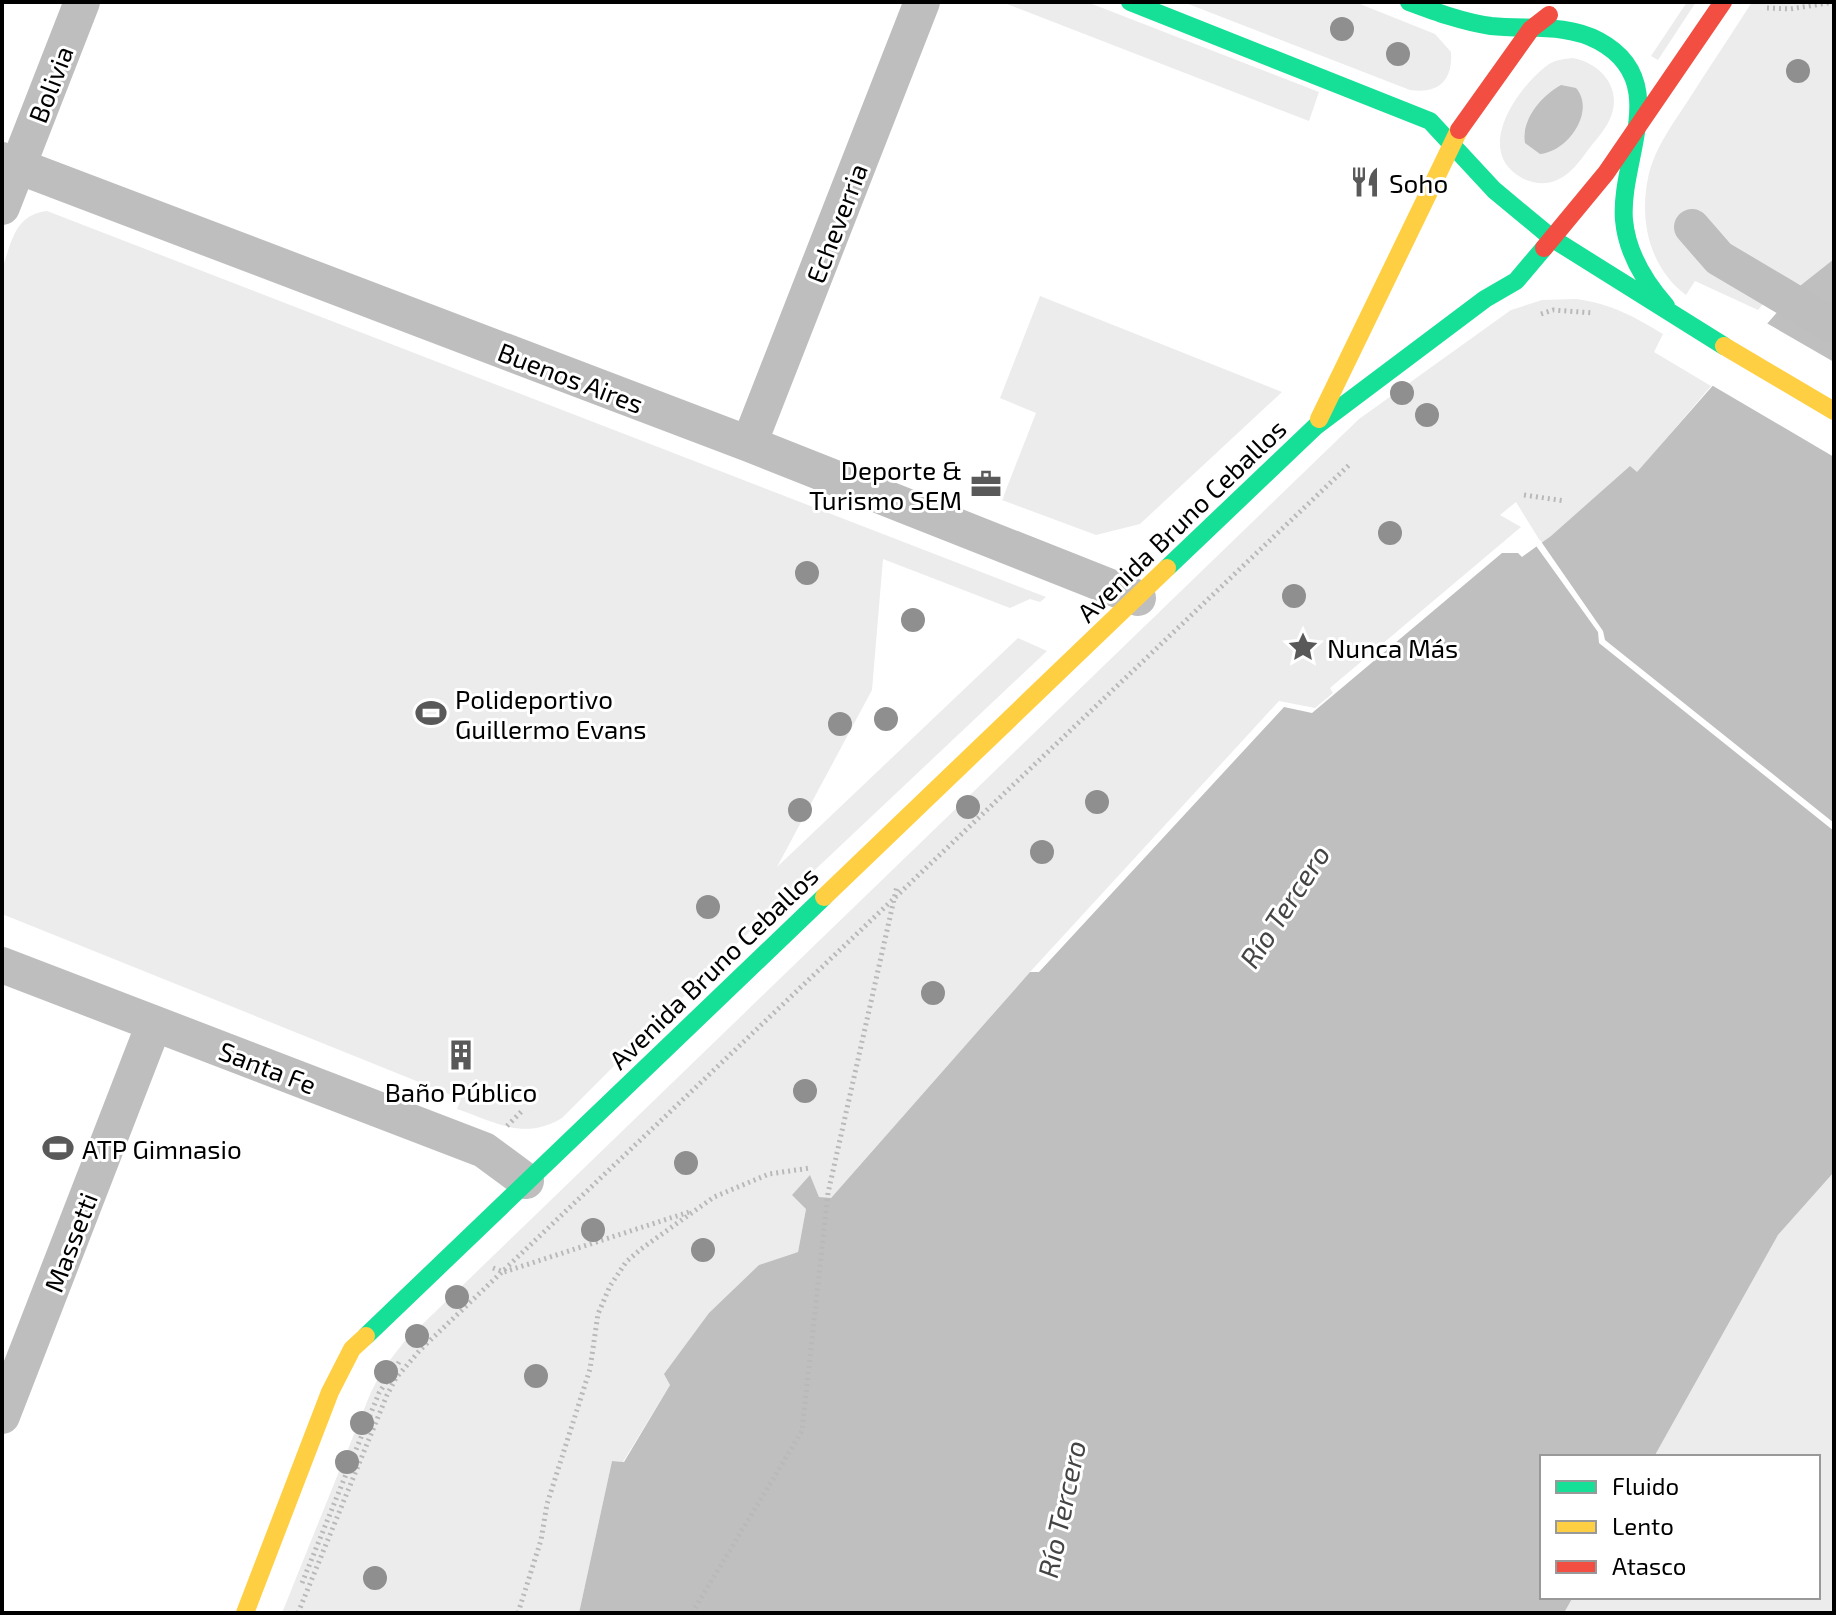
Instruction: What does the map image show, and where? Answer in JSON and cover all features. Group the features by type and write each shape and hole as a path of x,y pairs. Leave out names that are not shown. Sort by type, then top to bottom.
{"main road":[{"path":"1130,2 1430,121 1494,190 1553,239 1676,318 1834,411"},
{"path":"1409,2 1469,22 1573,32 1598,40 1618,53 1636,85 1639,125 1625,179 1626,232 1645,279 1676,318"},
{"path":"1451,143 1531,29 1567,2"},
{"path":"1553,239 1639,125 1723,2"},
{"name":"Avenida Bruno Ceballos","path":"1316,426 1451,143"},
{"name":"Avenida Bruno Ceballos","path":"245,1613 330,1392 352,1349 1316,426 1485,299 1516,281 1553,239"},
{"path":"1516,281 1547,280"},
{"path":"1581,280 1608,287 1676,318"}],"street":[{"name":"Bolivia","path":"2,207 10,163 82,2"},
{"name":"Echeverria","path":"749,444 922,2"},
{"name":"Buenos Aires","path":"10,163 749,444 1138,598"},
{"path":"1692,227 1719,258 1834,326"},
{"name":"Santa Fe","path":"2,965 484,1150 526,1181"},
{"name":"Massetti","path":"2,1416 154,1024"}],"path":[{"path":"1767,8 1790,9 1834,2"},
{"path":"1530,317 1553,310 1603,316"},
{"path":"298,1613 396,1378 420,1350 1349,465"},
{"path":"1524,495 1565,501"},
{"path":"692,1613 802,1431 828,1193 897,886"},
{"path":"518,1613 541,1540 547,1504 590,1369 598,1314 610,1286 626,1262 694,1210 741,1184 769,1174 810,1168"},
{"path":"448,1312 494,1269 504,1272 694,1210"},
{"path":"290,1613 379,1393 401,1358"}],"shaded area":[{"path":"1002,2 1087,2 1319,92 1309,121"},
{"path":"1183,2 1355,2 1435,34 1451,52 1449,71 1436,87 1410,90"},
{"path":"1687,2 1696,2 1658,60 1651,56"},
{"path":"1752,2 1834,2 1834,259 1801,285 1764,267 1764,303 1758,310 1695,281 1686,295 1664,272 1656,258 1650,243 1645,211 1648,178 1660,145"},
{"path":"1573,58 1593,66 1608,80 1614,99 1609,121 1566,174 1548,183 1526,180 1508,167 1501,153 1500,138 1504,122 1533,78 1551,63"},
{"name":"Polideportivo Guillermo Evans","path":"47,211 1046,597 1040,602 1030,599 1010,608 883,559 872,690 777,867 1018,638 1047,651 731,949 562,1118 548,1125 522,1129 510,1127 457,1109 461,1099 2,914 2,269 21,224 27,218"},
{"path":"1040,296 1282,392 1140,524 1096,535 1002,500 1036,413 1000,398"},
{"path":"1576,299 1622,312 1663,334 1654,352 1711,386 1637,473 1631,467 1542,544 1516,502 1500,515 1521,527 1330,688 1333,693 1315,708 1279,701 1030,972 830,1199 819,1197 810,1176 793,1194 806,1209 798,1252 759,1265 670,1385 623,1462 612,1461 579,1613 282,1613 371,1392 383,1369 404,1342 1359,419 1511,310 1542,300"},
{"path":"1834,1172 1834,1613 1564,1613 1572,1599 1820,1599 1820,1455 1655,1455 1778,1235"}],"water":[{"path":"1561,85 1576,88 1583,108 1581,118 1576,129 1560,146 1540,154 1525,143 1526,126 1540,102"},
{"name":"Río Tercero","path":"1834,259 1834,1172 1778,1235 1655,1455 1540,1455 1540,1599 1572,1599 1564,1613 579,1613 612,1461 624,1462 670,1385 664,1374 709,1313 759,1265 798,1252 806,1209 792,1195 810,1175 819,1197 831,1198 1030,972 1039,972 1284,707 1312,713 1502,553 1518,553 1522,557 1551,536 1630,466 1637,472 1801,285"}],"pier":[{"path":"1763,321 1834,362 1834,457 1708,383"},
{"path":"1540,540 1603,631 1605,640 1834,823 1834,831 1599,643 1598,632 1534,543"}],"traffic: fast":[{"path":"1130,2 1430,121 1494,190 1553,239 1724,346"},
{"path":"1409,2 1481,24 1546,28 1586,35 1621,58 1633,77 1638,99 1625,196 1626,232 1638,266 1666,306"},
{"path":"1167,568 1316,426 1485,299 1516,281 1544,248"},
{"path":"366,1336 824,897"}],"traffic: slow":[{"path":"1319,419 1459,130"},
{"path":"1724,346 1834,411"},
{"path":"824,897 1167,568"},
{"path":"245,1613 330,1392 352,1349 366,1336"}],"traffic: jam":[{"path":"1544,248 1606,173 1723,2"},
{"path":"1459,130 1531,29 1549,15"}],"place":[{"name":"Soho","path":"1365,182"},
{"name":"Deporte & Turismo SEM","path":"986,484"},
{"name":"Nunca Más","path":"1303,647"},
{"name":"Polideportivo Guillermo Evans","path":"431,713"},
{"name":"Baño Público","path":"461,1055"},
{"name":"ATP Gimnasio","path":"58,1148"}]}
